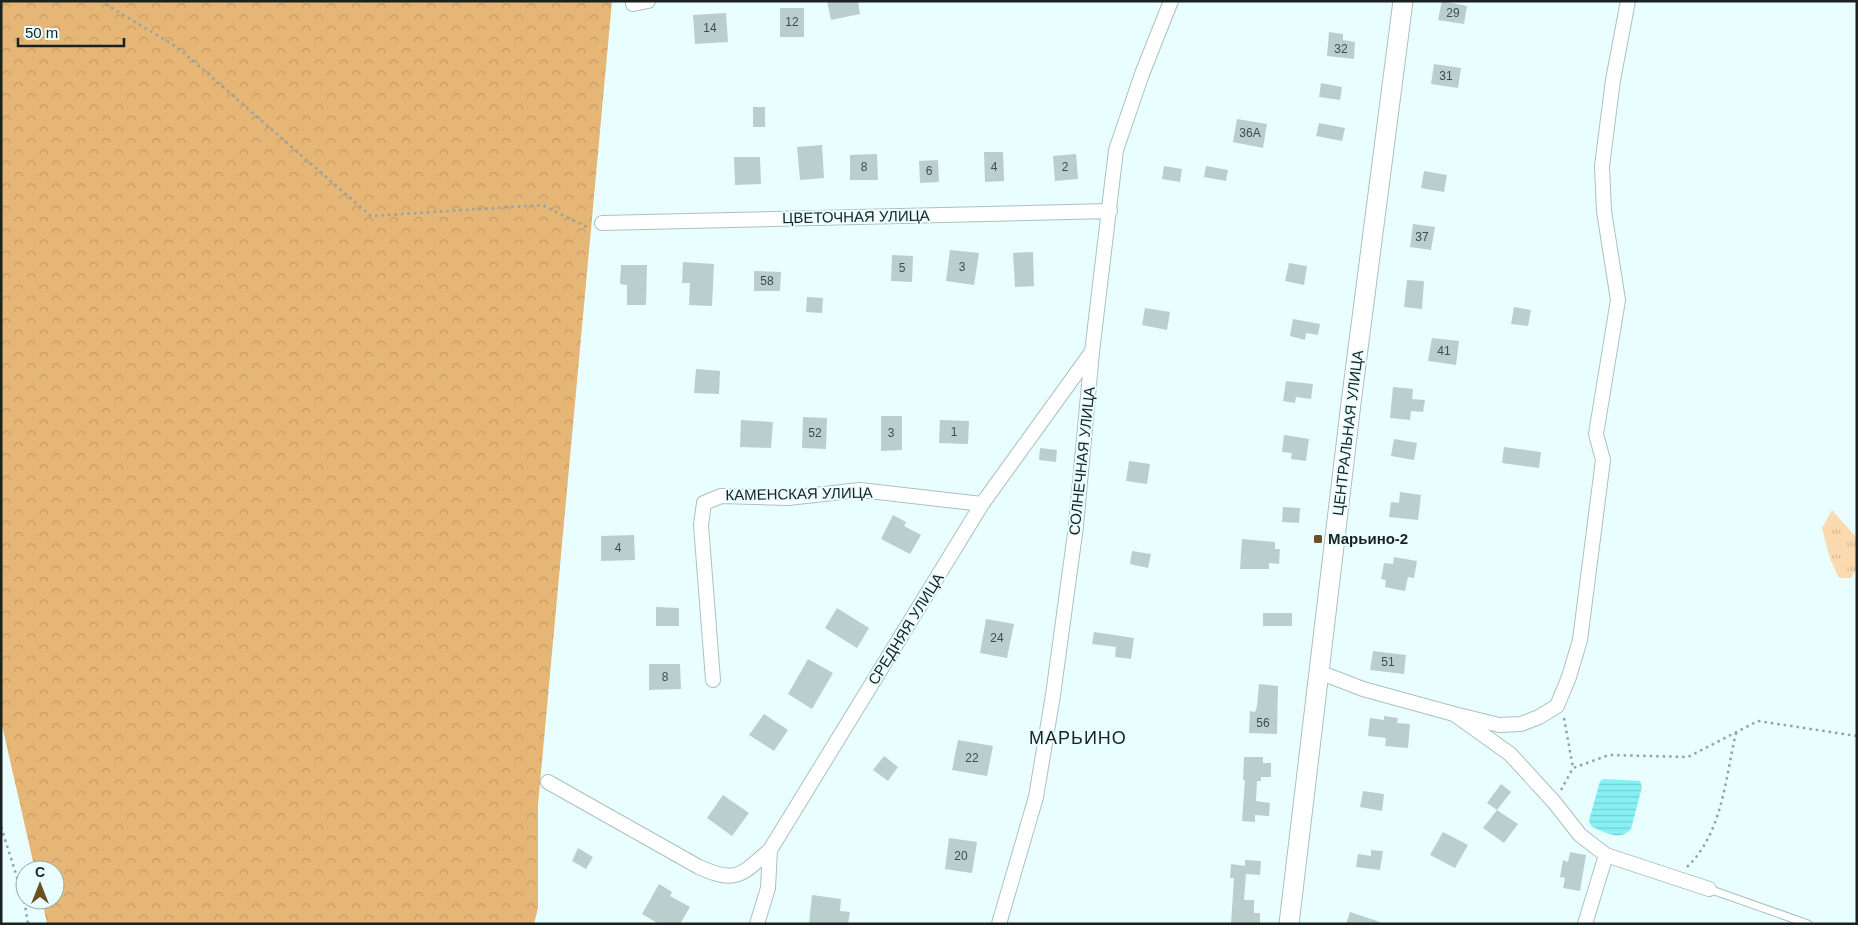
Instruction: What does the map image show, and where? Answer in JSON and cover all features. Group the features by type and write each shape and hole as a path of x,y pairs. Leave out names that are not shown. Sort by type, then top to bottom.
{"main road":[{"name":"ЦЕНТРАЛЬНАЯ УЛИЦА","path":"1289,924 1403,1"}],"street":[{"path":"633,4 648,1"},
{"name":"СОЛНЕЧНАЯ УЛИЦА","path":"999,924 1036,797 1053,695 1076,526 1092,352 1116,150 1170,1"},
{"path":"1319,672 1363,689 1499,725 1521,724 1539,717 1557,706 1570,677 1580,640 1603,460 1596,434 1618,300 1604,211 1602,166 1613,80 1628,1"},
{"name":"ЦВЕТОЧНАЯ УЛИЦА","path":"597,226 1110,212"},
{"name":"СРЕДНЯЯ УЛИЦА","path":"757,924 768,888 770,850 982,504 1092,352"},
{"name":"КАМЕНСКАЯ УЛИЦА","path":"714,680 701,525 704,503 720,496 788,498 860,490 982,504"},
{"path":"1454,714 1510,754 1554,802 1580,835 1606,855 1709,889"},
{"path":"548,782 699,867 720,876 742,874 770,850"},
{"path":"1585,924 1606,855"}],"lane":[{"path":"1709,889 1808,924"}],"path":[{"path":"100,1 177,47 371,216 542,205 597,226"},
{"path":"1560,698 1573,768"},
{"path":"1554,802 1573,768 1609,754 1688,757 1758,721 1857,736"},
{"path":"1674,877 1699,856 1720,810 1736,733"},
{"path":"1,827 24,899 28,924"}],"green space":[{"path":"1,1 612,1 538,805 538,908 534,924 47,924 44,910 65,910 65,860 33,860 1,721"},
{"path":"1832,510 1857,538 1857,568 1851,578 1839,578 1830,559 1822,528"}],"water":[{"path":"1604,779 1640,781 1642,787 1631,829 1622,835 1612,835 1592,827 1589,821 1600,781"}],"building":[{"path":"827,1 858,1 860,14 831,20"},
{"path":"1442,1 1467,6 1464,24 1438,20"},
{"path":"780,8 804,8 804,37 780,37"},
{"path":"726,13 728,42 695,44 693,15"},
{"path":"1329,32 1343,34 1343,40 1355,42 1354,59 1327,56"},
{"path":"1434,64 1461,68 1458,88 1431,84"},
{"path":"1321,83 1342,87 1340,100 1319,97"},
{"path":"753,107 765,107 765,127 753,127"},
{"path":"1237,119 1267,124 1263,148 1233,142"},
{"path":"1319,123 1345,128 1342,141 1316,136"},
{"path":"822,145 824,178 800,180 797,147"},
{"path":"984,152 1003,152 1004,181 985,182"},
{"path":"877,154 878,180 850,180 850,155"},
{"path":"1076,154 1078,179 1055,181 1053,156"},
{"path":"734,157 760,157 761,184 735,185"},
{"path":"938,160 939,182 920,183 919,161"},
{"path":"1164,166 1182,169 1180,182 1162,179"},
{"path":"1206,166 1228,170 1226,181 1204,177"},
{"path":"1424,171 1447,175 1444,192 1421,188"},
{"path":"1413,224 1435,227 1431,250 1410,247"},
{"path":"950,250 979,253 974,285 946,281"},
{"path":"1033,252 1034,286 1015,287 1013,253"},
{"path":"892,255 913,256 912,282 891,281"},
{"path":"683,262 714,264 712,306 689,305 690,283 682,283"},
{"path":"1289,263 1307,266 1304,285 1285,281"},
{"path":"621,265 647,265 646,305 627,305 627,285 620,284"},
{"path":"754,271 781,272 780,291 754,291"},
{"path":"1407,280 1424,281 1422,309 1404,307"},
{"path":"807,297 823,298 822,313 806,312"},
{"path":"1514,307 1531,310 1528,326 1511,324"},
{"path":"1145,308 1170,312 1167,330 1142,325"},
{"path":"1293,319 1320,324 1318,335 1306,333 1305,340 1290,336"},
{"path":"1432,338 1459,341 1456,365 1428,361"},
{"path":"696,369 720,371 719,394 694,393"},
{"path":"1286,381 1313,384 1311,399 1296,397 1295,403 1283,401"},
{"path":"1393,387 1413,389 1412,399 1425,400 1423,412 1411,411 1410,420 1390,418"},
{"path":"881,416 902,416 902,450 881,451"},
{"path":"803,417 827,418 826,449 802,448"},
{"path":"741,420 773,422 771,448 740,447"},
{"path":"940,420 969,421 968,444 939,443"},
{"path":"1284,435 1309,439 1306,461 1291,459 1292,453 1282,452"},
{"path":"1394,439 1417,443 1414,460 1391,456"},
{"path":"1504,447 1541,452 1539,468 1502,463"},
{"path":"1040,448 1057,450 1056,462 1039,460"},
{"path":"1129,461 1150,464 1147,484 1126,481"},
{"path":"1400,492 1421,495 1418,520 1389,517 1391,502 1399,503"},
{"path":"1283,507 1300,508 1299,523 1282,522"},
{"path":"893,515 906,522 904,526 921,535 910,554 881,539"},
{"path":"634,535 635,560 601,561 601,536"},
{"path":"1242,539 1275,542 1275,549 1280,549 1279,564 1269,563 1269,569 1240,569"},
{"path":"1132,551 1151,554 1148,568 1130,564"},
{"path":"1394,557 1417,561 1414,578 1408,577 1405,591 1385,587 1386,580 1381,579 1384,563 1393,564"},
{"path":"656,607 679,608 679,626 656,626"},
{"path":"837,608 869,628 857,648 825,628"},
{"path":"1263,613 1292,613 1292,626 1263,626"},
{"path":"986,619 1014,624 1007,658 980,653"},
{"path":"1094,632 1134,638 1131,659 1115,657 1116,647 1092,644"},
{"path":"1373,651 1406,655 1404,674 1370,670"},
{"path":"808,659 833,673 812,709 788,694"},
{"path":"649,664 680,664 681,689 649,690"},
{"path":"1259,684 1278,686 1277,734 1249,733 1250,711 1255,712 1257,706"},
{"path":"764,714 788,730 774,751 749,735"},
{"path":"1384,716 1398,718 1397,723 1410,724 1408,748 1385,746 1386,738 1368,736 1370,718 1384,720"},
{"path":"958,740 993,746 987,776 952,770"},
{"path":"884,756 898,767 888,781 873,770"},
{"path":"1244,757 1263,757 1263,763 1271,763 1271,777 1261,777 1261,781 1257,781 1256,801 1270,803 1269,816 1255,815 1255,822 1242,821 1245,780 1243,780"},
{"path":"1501,784 1511,792 1497,810 1487,803"},
{"path":"1363,791 1384,794 1382,811 1360,807"},
{"path":"723,795 749,813 732,836 707,818"},
{"path":"1497,810 1518,824 1504,843 1483,828"},
{"path":"1443,832 1468,845 1455,868 1430,855"},
{"path":"949,838 977,842 972,873 945,869"},
{"path":"578,848 593,857 586,869 572,861"},
{"path":"1371,850 1383,851 1380,870 1356,867 1358,854 1371,856"},
{"path":"1570,852 1586,855 1580,891 1563,888 1565,878 1560,877 1563,860 1568,862"},
{"path":"1245,860 1261,861 1260,875 1246,874 1244,900 1254,900 1254,913 1260,913 1260,924 1231,924 1234,878 1230,878 1231,864 1245,866"},
{"path":"659,884 672,892 670,896 690,907 680,924 659,924 642,914"},
{"path":"812,895 841,899 840,911 850,912 848,924 809,924"},
{"path":"1350,912 1380,922 1380,924 1346,924"}],"place":[{"name":"Марьино-2","path":"1318,539"}],"district":[{"name":"МАРЬИНО","path":"1078,738"}]}
